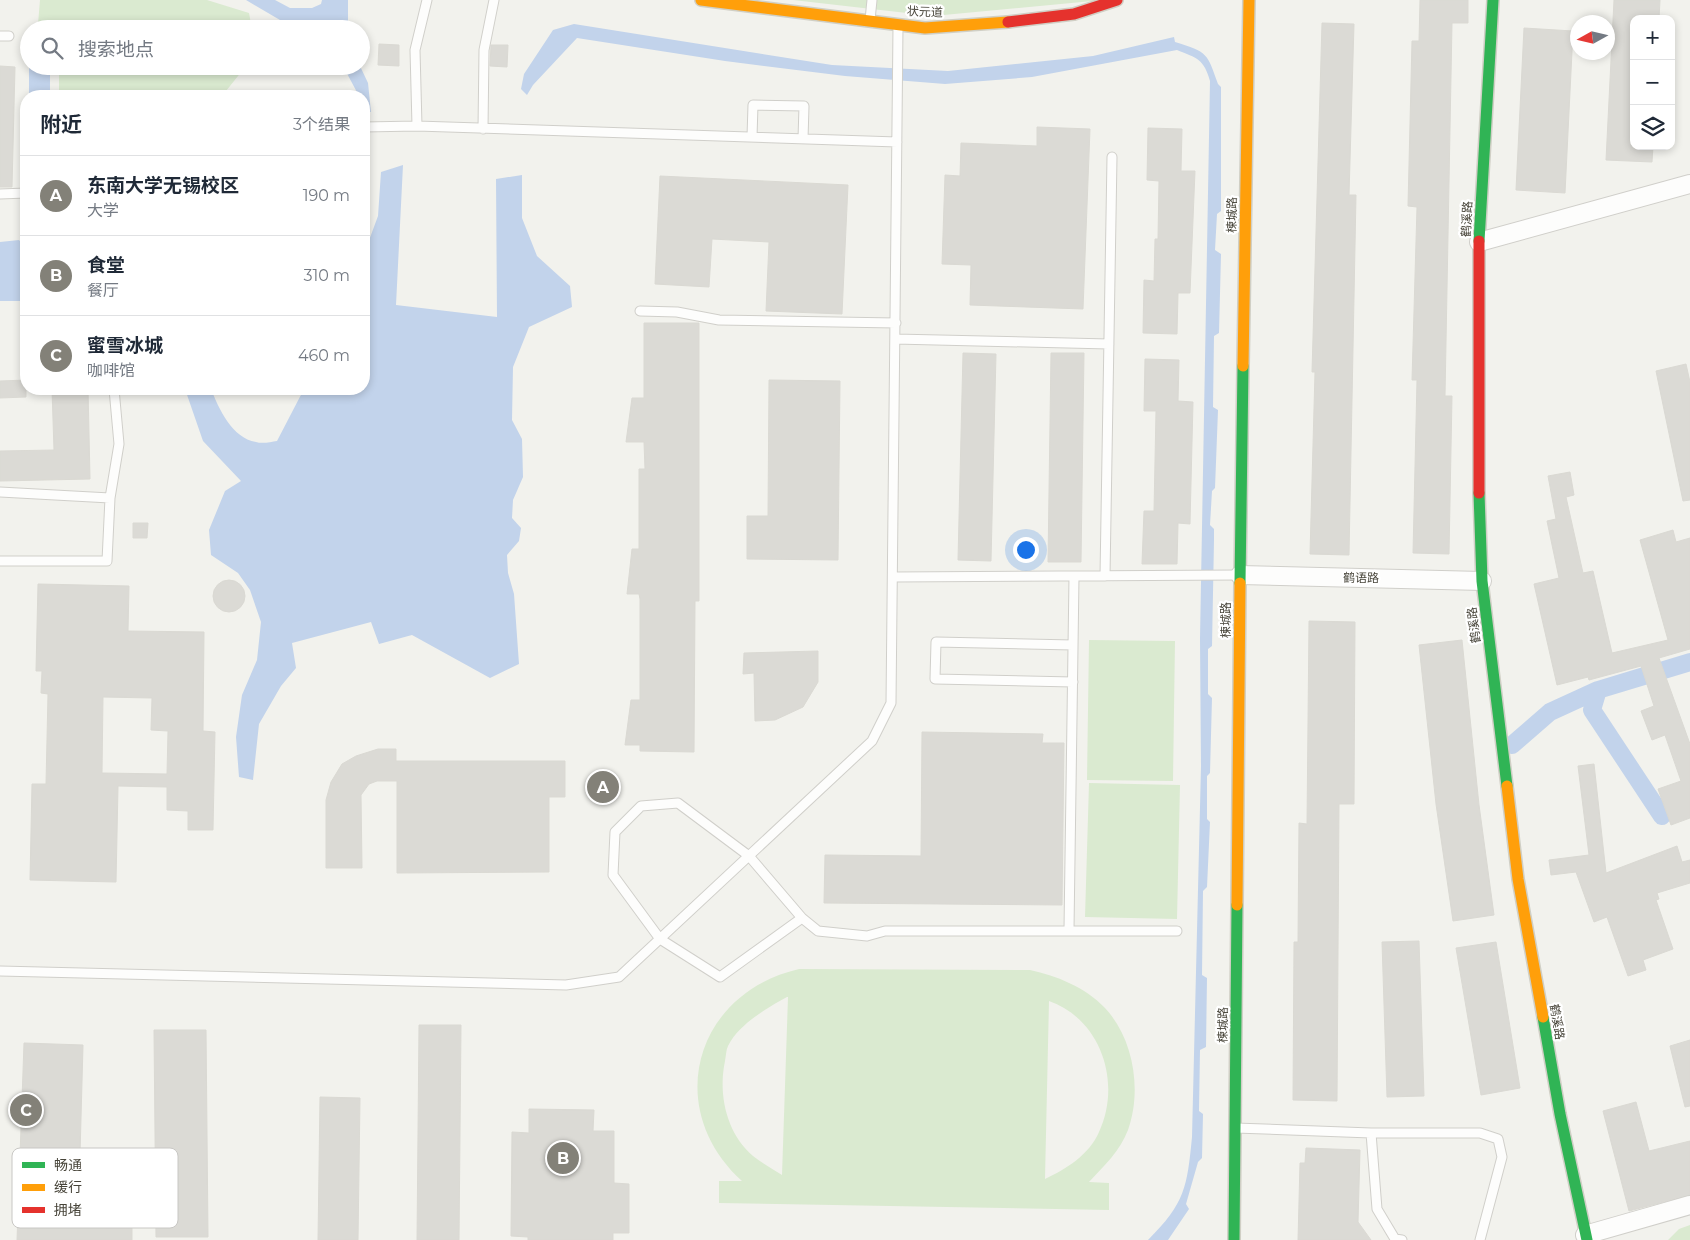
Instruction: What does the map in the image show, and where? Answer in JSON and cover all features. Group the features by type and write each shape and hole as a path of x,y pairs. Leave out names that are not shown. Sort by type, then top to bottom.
{"street":[{"name":"状元道","path":"701,0 925,28 983,25 1074,14 1118,0"},
{"name":"楝城路","path":"1234,1240 1240,575 1249,0"},
{"name":"鹤溪路","path":"1493,0 1480,242 1478,441 1482,580 1518,879 1560,1114 1586,1237"},
{"path":"1480,242 1690,184"},
{"name":"鹤语路","path":"1240,575 1482,580"},
{"path":"1586,1237 1690,1204"}],"lane":[{"path":"417,126 415,50 427,0"},
{"path":"483,129 484,50 494,0"},
{"path":"869,22 872,0"},
{"path":"0,971 566,985 619,977 872,741 891,703 894,576 898,25"},
{"path":"752,137 752,105 804,106 803,139"},
{"path":"370,127 417,126 898,142"},
{"path":"1105,576 1112,157"},
{"path":"0,194 20,194"},
{"path":"640,311 677,312 719,320 896,323"},
{"path":"895,339 1109,344"},
{"path":"0,561 107,561 110,498 119,444 115,395"},
{"path":"0,492 110,498"},
{"path":"894,576 1074,577 1240,575"},
{"path":"1069,930 1074,577"},
{"path":"1073,645 936,642 935,679 1073,682"},
{"path":"802,918 720,977 660,939 613,875 615,832 641,806 678,803 749,856 802,918 818,931 867,936 885,931 1177,931"},
{"path":"1235,1128 1372,1133 1480,1133 1498,1140 1502,1157 1480,1240"},
{"path":"1372,1133 1377,1209 1395,1239 1402,1240"}],"green space":[{"path":"40,0 207,0 249,13 250,20 38,20"},
{"path":"793,0 1103,0 933,16"},
{"path":"59,75 239,75 227,90 59,90"},
{"path":"1089,640 1175,641 1173,781 1087,780"},
{"path":"1089,783 1180,785 1177,919 1085,917"},
{"path":"799,969 1030,970 1060,979 1080,988 1105,1008 1115,1021 1129,1050 1133,1066 1135,1082 1134,1099 1132,1115 1125,1138 1111,1158 1089,1182 1109,1183 1109,1210 719,1203 719,1181 742,1181 717,1152 703,1120 697,1088 702,1057 714,1027 735,1002 763,982","holes":["788,997 782,1175 753,1156 736,1136 726,1112 723,1074 726,1051 733,1038 754,1017","1049,1001 1067,1010 1082,1022 1094,1037 1102,1055 1107,1074 1108,1093 1106,1113 1095,1140 1069,1166 1045,1179"]},
{"path":"1690,1225 1690,1240 1668,1240 1679,1229"}],"water":[{"path":"246,0 275,0 290,8 312,8 321,4 322,0 348,0 348,20 280,20"},
{"path":"574,24 832,65 948,71 1093,56 1174,37 1175,42 1194,48 1205,55 1211,66 1221,87 1221,211 1217,214 1215,250 1221,254 1219,333 1214,336 1213,407 1218,410 1215,488 1212,491 1210,525 1214,529 1214,540 1212,646 1208,649 1208,694 1212,698 1210,773 1207,776 1207,819 1210,822 1207,887 1203,891 1202,975 1207,978 1206,1047 1200,1050 1199,1111 1203,1114 1202,1158 1198,1162 1186,1204 1189,1209 1168,1240 1148,1240 1170,1215 1182,1194 1186,1182 1192,1137 1201,766 1200,639 1210,81 1208,74 1199,60 1177,50 1032,77 945,84 845,76 725,61 577,38 533,85 527,95 521,89 524,74 553,30"},
{"path":"29,75 50,75 50,90 29,90"},
{"path":"348,75 364,75 369,90 356,90"},
{"path":"403,165 396,305 497,317 496,179 522,175 522,218 537,256 570,286 572,307 529,327 513,367 512,420 522,439 523,477 513,500 512,518 521,528 519,541 507,555 508,573 514,594 519,664 490,678 412,635 379,644 371,622 292,643 296,668 281,686 259,724 253,780 239,777 236,737 242,695 257,660 261,622 250,590 238,573 211,555 209,530 225,491 241,481 203,441 187,395 214,395 222,414 233,429 248,439 266,443 277,441 301,395 370,395 370,238 378,216 381,172"},
{"path":"20,241 20,301 0,301 0,242"}],"building":[{"path":"1420,0 1468,0 1468,23 1452,23 1445,396 1452,396 1449,554 1413,553 1417,380 1412,380 1417,207 1408,206 1412,41 1419,41"},
{"path":"1614,0 1660,0 1659,15 1630,15 1630,150 1653,150 1652,162 1606,160 1611,60 1615,60 1615,15 1613,15"},
{"path":"1322,23 1354,24 1349,195 1356,195 1349,555 1310,554 1315,372 1312,372"},
{"path":"1524,28 1570,31 1570,60 1572,60 1565,193 1516,190"},
{"path":"379,44 399,45 399,66 378,65"},
{"path":"491,45 508,45 507,67 490,66"},
{"path":"0,66 15,67 12,187 0,187"},
{"path":"1037,127 1090,129 1083,309 970,305 971,265 942,264 945,175 960,176 961,143 1037,146"},
{"path":"1148,128 1182,129 1181,171 1195,171 1190,293 1178,293 1177,334 1143,333 1144,280 1154,281 1155,239 1158,239 1159,181 1147,180"},
{"path":"660,176 848,185 842,314 766,311 769,242 712,239 709,287 655,284"},
{"path":"644,323 699,323 699,601 695,601 694,752 640,751 640,745 625,745 631,700 640,700 640,599 639,594 627,594 632,549 639,549 639,469 645,469 644,442 626,442 632,398 644,398"},
{"path":"963,353 996,354 991,561 958,560"},
{"path":"1051,353 1084,353 1081,562 1048,562"},
{"path":"1145,359 1179,360 1178,401 1193,402 1190,524 1178,523 1177,564 1142,564 1144,511 1154,511 1156,411 1144,411"},
{"path":"1686,364 1690,382 1690,500 1683,501 1656,371"},
{"path":"20,380 20,395 26,395 26,397 0,398 0,381"},
{"path":"769,380 840,381 838,560 747,559 747,516 768,516"},
{"path":"52,395 88,395 90,479 0,481 0,451 54,450"},
{"path":"1570,472 1574,495 1566,497 1583,573 1593,571 1612,653 1668,640 1640,540 1673,530 1676,542 1690,538 1690,649 1659,658 1690,744 1690,818 1671,825 1658,789 1681,781 1665,735 1652,740 1641,711 1654,706 1641,666 1589,680 1588,677 1557,685 1534,584 1559,578 1547,521 1556,519 1548,476"},
{"path":"133,523 148,523 147,538 133,538"},
{"path":"229,580 240,585 245,596 240,607 229,612 218,607 213,596 218,585"},
{"path":"38,584 129,586 128,631 204,632 203,731 215,732 213,830 188,830 188,811 167,810 167,787 118,786 116,882 30,880 32,784 46,784 48,694 41,693 42,671 36,671","holes":["103,697 152,698 151,730 168,731 167,774 102,773"]},
{"path":"1309,621 1355,622 1354,804 1339,804 1337,1101 1293,1100 1294,942 1298,942 1299,823 1307,824"},
{"path":"1462,640 1479,805 1494,915 1453,921 1436,804 1419,645"},
{"path":"818,651 818,682 803,707 775,720 755,721 754,673 743,674 744,653"},
{"path":"922,732 1043,734 1042,743 1064,743 1062,905 824,903 825,855 921,856"},
{"path":"378,749 396,749 396,761 565,761 565,797 549,797 549,872 397,873 397,781 377,781 369,784 361,795 362,868 326,868 326,800 331,782 342,764 356,756"},
{"path":"1594,764 1606,873 1677,846 1682,862 1690,860 1690,883 1657,893 1659,899 1656,900 1673,949 1643,960 1646,970 1628,976 1607,917 1594,922 1576,872 1551,875 1549,860 1589,855 1578,766"},
{"path":"1419,941 1424,1096 1387,1097 1382,942"},
{"path":"1496,942 1520,1088 1481,1095 1456,948"},
{"path":"419,1025 461,1025 459,1240 417,1240"},
{"path":"154,1030 206,1030 208,1237 156,1237 156,1228 178,1228 178,1148 155,1148"},
{"path":"1690,1040 1690,1106 1685,1107 1670,1046"},
{"path":"24,1043 83,1045 80,1148 20,1148"},
{"path":"320,1097 360,1098 358,1240 318,1240"},
{"path":"1636,1102 1649,1151 1690,1141 1690,1195 1629,1211 1603,1111"},
{"path":"529,1109 594,1110 593,1131 614,1131 614,1183 629,1184 629,1233 613,1233 613,1240 528,1240 528,1237 511,1236 512,1132 529,1133"},
{"path":"1306,1148 1360,1150 1358,1222 1371,1240 1298,1240 1300,1163 1305,1163"},
{"path":"17,1228 132,1228 132,1240 17,1240"}],"waterway":[{"path":"1662,816 1592,710 1598,690 1690,662"},
{"path":"1512,745 1550,712 1598,690"}],"traffic: fast":[{"path":"1479,241 1493,0"},
{"path":"1240,583 1243,366"},
{"path":"1479,493 1482,581 1507,786"},
{"path":"1234,1240 1237,905"},
{"path":"1543,1017 1560,1114 1587,1240"}],"traffic: slow":[{"path":"701,0 925,28 1008,22"},
{"path":"1243,366 1249,0"},
{"path":"1237,905 1240,583"},
{"path":"1507,786 1518,879 1543,1017"}],"traffic: jam":[{"path":"1008,22 1074,14 1117,0"},
{"path":"1479,241 1479,493"}],"place":[{"name":"东南大学无锡校区","path":"603,787"},
{"name":"蜜雪冰城","path":"26,1110"},
{"name":"食堂","path":"563,1158"}]}
